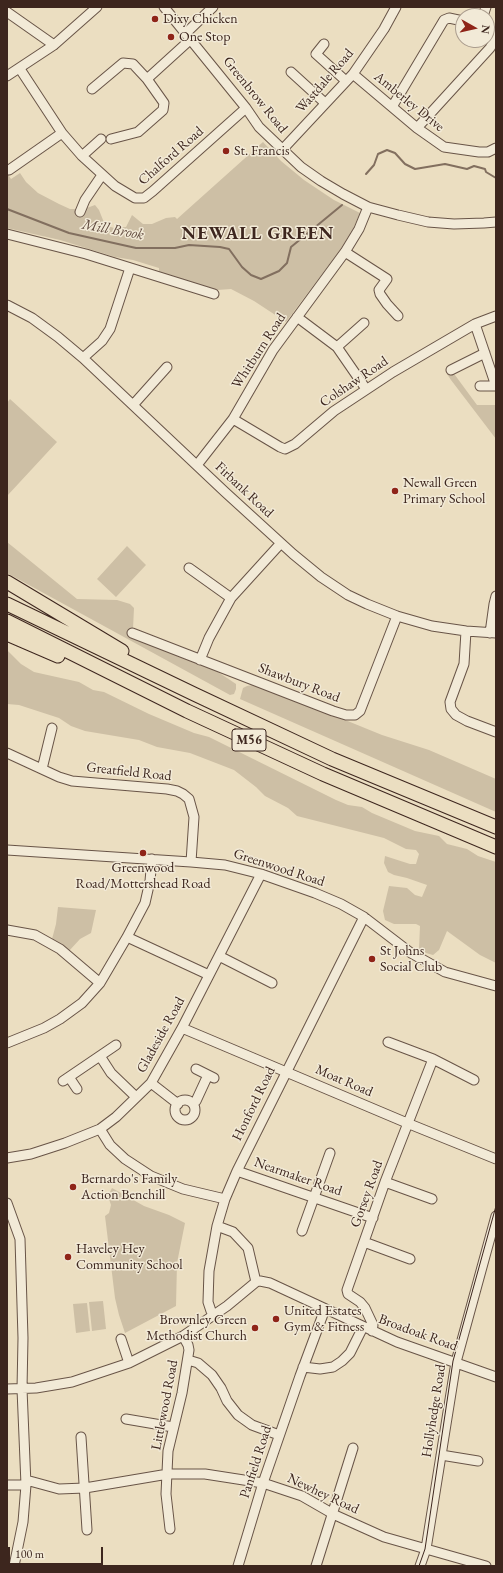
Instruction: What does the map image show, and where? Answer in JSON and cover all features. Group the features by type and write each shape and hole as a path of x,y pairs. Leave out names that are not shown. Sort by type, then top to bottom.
{"highway":[{"name":"M56","path":"7,582 194,694"},
{"name":"M56","path":"7,604 332,759 496,827"},
{"name":"M56","path":"7,621 186,711"},
{"name":"M56","path":"7,634 186,711 324,774 496,846"}],"street":[{"path":"7,76 54,45 97,7"},
{"name":"Greenbrow Road","path":"164,7 246,108 259,127 282,150 321,181 368,207 428,222 454,224 496,222"},
{"path":"147,79 213,7"},
{"name":"Wastdale Road","path":"282,150 350,78 384,28 396,7"},
{"path":"7,12 54,45"},
{"path":"392,107 444,20 449,18 455,19"},
{"path":"418,128 490,48 496,38"},
{"name":"Amberley Drive","path":"324,44 316,54 392,107 436,143 444,147 479,152 488,152 496,148"},
{"path":"92,88 123,64 133,64 147,79 164,103 163,110 138,132 111,139"},
{"name":"Chalford Road","path":"20,68 62,133 82,156 102,175 127,194 135,198 144,198 246,108"},
{"path":"291,72 325,103"},
{"path":"9,170 62,133"},
{"path":"82,156 101,139"},
{"path":"80,212 85,200 102,175"},
{"name":"Whitburn Road","path":"197,465 232,419 273,350 345,252 359,229 368,207"},
{"path":"7,234 130,268 214,294"},
{"path":"345,252 387,279 379,290 380,294 398,316"},
{"path":"83,358 102,341 110,329 130,268"},
{"name":"Firbank Road","path":"7,305 32,318 83,358 281,543 321,577 348,595 397,616 432,626 493,633"},
{"name":"Colshaw Road","path":"232,419 285,449 295,444 334,412 366,389 434,347 475,324 496,316"},
{"path":"297,317 337,347 366,389"},
{"path":"337,347 364,323"},
{"path":"475,324 496,386 480,386"},
{"path":"451,370 485,353"},
{"path":"133,405 167,367"},
{"path":"200,660 209,638 231,598 281,543"},
{"path":"189,568 231,598"},
{"path":"493,633 494,604 496,596"},
{"name":"Shawbury Road","path":"132,634 332,711 346,715 355,715 360,711 397,616"},
{"path":"466,631 464,664 450,702 451,709 456,715 467,721 496,732"},
{"path":"42,769 52,728"},
{"name":"Greatfield Road","path":"7,753 59,777 72,780 167,789 183,794 189,799 194,817 191,862"},
{"name":"Greenwood Road","path":"7,850 224,865 261,874 315,893 340,904 364,917 411,953 445,972 496,986"},
{"path":"7,1043 44,1028 60,1019 82,1003 100,983 145,903 150,881 152,859"},
{"name":"Gladeside Road","path":"7,1158 31,1154 65,1143 100,1129 116,1117 151,1083 182,1028 261,874"},
{"name":"Honford Road","path":"214,1315 208,1302 209,1271 217,1226 225,1199 237,1171 364,917"},
{"path":"7,930 35,935 60,949 100,983"},
{"path":"127,937 209,975"},
{"path":"219,956 272,983"},
{"name":"Moat Road","path":"182,1028 407,1124 496,1159"},
{"path":"388,1042 433,1059 474,1080"},
{"path":"77,1089 66,1079 116,1045"},
{"path":"100,1056 111,1072 136,1098"},
{"name":"Gorsey Road","path":"372,1331 373,1325 365,1308 360,1302 348,1294 347,1290 385,1182 433,1059"},
{"path":"192,1103 196,1101 211,1076 196,1069"},
{"path":"151,1083 178,1104"},
{"path":"184,1100 192,1103 195,1109 194,1115 191,1118 185,1119 177,1114 176,1108 178,1104 184,1100"},
{"path":"100,1129 110,1145 125,1159 151,1176 183,1190 225,1199"},
{"path":"302,1231 330,1153"},
{"name":"Nearmaker Road","path":"237,1171 373,1218"},
{"path":"385,1182 432,1199"},
{"path":"7,1203 20,1239 23,1338 22,1389 26,1483 23,1522 14,1566"},
{"name":"Hollyhedge Road","path":"420,1566 426,1549 456,1362 496,1216"},
{"path":"7,1389 36,1388 72,1382 130,1362 183,1336 214,1315 256,1282 248,1248 233,1232 217,1226"},
{"path":"364,1242 410,1260"},
{"name":"Broadoak Road","path":"256,1282 265,1281 372,1331 427,1353 496,1377"},
{"name":"Panfield Road","path":"238,1566 279,1435 325,1309"},
{"path":"303,1367 320,1369 333,1367 342,1361 350,1353 363,1327"},
{"name":"Littlewood Road","path":"170,1529 166,1494 168,1451 188,1360 188,1345 183,1336"},
{"path":"121,1339 130,1362"},
{"path":"188,1360 198,1363 212,1375 221,1388 227,1401 238,1414 252,1425 279,1435"},
{"path":"126,1419 173,1427"},
{"path":"81,1437 87,1530"},
{"path":"316,1566 353,1448"},
{"path":"441,1454 478,1461"},
{"name":"Newhey Road","path":"7,1484 26,1483 59,1489 85,1488 168,1474 205,1474 263,1483 302,1496 333,1514 384,1537 486,1566"}],"shaded area":[{"path":"263,142 281,161 304,180 334,200 360,213 354,227 340,250 286,322 254,301 231,289 217,291 159,273 159,268 133,260 115,257 60,240 7,228 7,173 11,179 20,173 26,182 38,193 70,209 84,209 95,205 99,210 105,225 114,228 126,227 132,215 143,224 152,224 166,218 175,217 177,219"},
{"path":"452,371 477,405 496,405 496,439 447,374"},
{"path":"10,399 57,442 7,496 7,403"},
{"path":"7,542 77,599 117,600 130,604 134,608 133,629 209,666 236,684 234,694 230,695 7,573"},
{"path":"127,546 146,565 116,597 97,579"},
{"path":"7,650 21,664 34,672 79,682 93,690 104,692 149,714 194,733 209,737 336,800 348,805 362,807 372,813 415,831 439,836 447,844 467,849 478,856 496,862 496,963 480,955 447,931 439,950 433,955 426,953 419,949 420,926 416,924 394,924 385,920 383,911 389,886 407,888 415,895 422,897 427,885 388,872 384,863 385,856 410,864 416,864 419,854 416,850 406,849 384,838 297,816 288,808 265,796 234,770 190,753 157,747 139,740 85,731 71,726 59,718 19,705 7,704"},
{"path":"252,685 274,691 382,735 429,750 496,779 496,812 240,699 243,688"},
{"path":"58,907 96,910 91,933 80,939 69,951 52,939"},
{"path":"112,1188 144,1206 169,1215 185,1223 177,1263 176,1306 125,1333 115,1298 105,1216 109,1213 111,1205 108,1196"},
{"path":"103,1301 106,1329 92,1331 89,1302"},
{"path":"87,1303 90,1331 76,1333 73,1304"}],"waterway":[{"name":"Mill Brook","path":"366,174 374,165 378,154 387,150 395,153 405,164 415,169 445,164 467,169 474,166 485,169 486,172 496,178"},
{"name":"Mill Brook","path":"7,209 69,233 136,248 175,248 189,245 229,249 242,267 251,275 261,279 279,271 287,263 291,247 342,205"}],"tram line":[{"path":"419,1566 425,1549 453,1361 496,1206"}],"place":[{"name":"Dixy Chicken","path":"155,19"},
{"name":"One Stop","path":"171,37"},
{"name":"St. Francis","path":"226,151"},
{"name":"Newall Green Primary School","path":"395,491"},
{"name":"Greenwood Road/Mottershead Road","path":"143,853"},
{"name":"St Johns Social Club","path":"372,959"},
{"name":"Bernardo's Family Action Benchill","path":"73,1187"},
{"name":"Haveley Hey Community School","path":"68,1257"},
{"name":"United Estates Gym & Fitness","path":"276,1319"},
{"name":"Brownley Green Methodist Church","path":"255,1328"}],"district":[{"name":"NEWALL GREEN","path":"258,234"}]}
